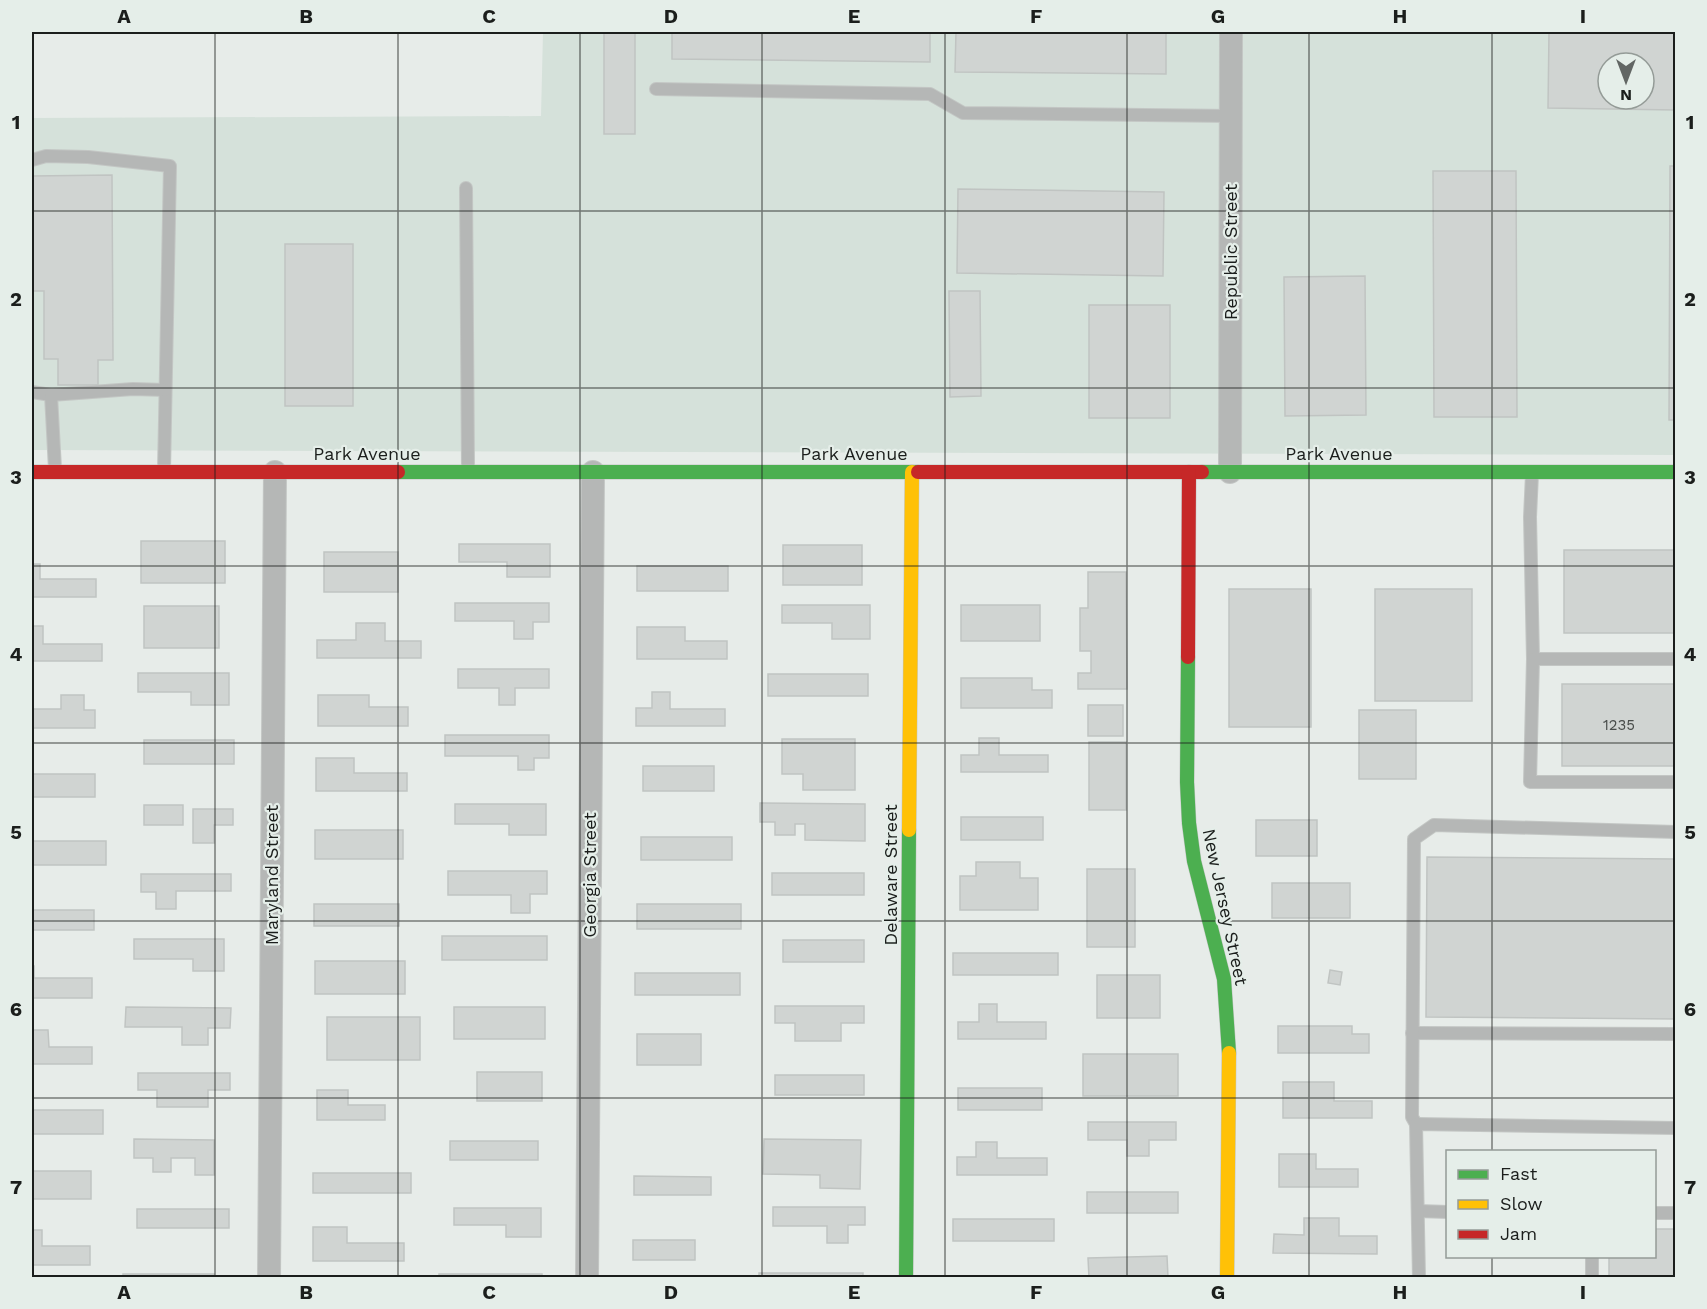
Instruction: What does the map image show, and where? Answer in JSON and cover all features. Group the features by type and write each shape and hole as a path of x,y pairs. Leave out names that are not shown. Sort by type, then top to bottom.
{"street":[{"name":"Republic Street","path":"1230,472 1231,32"},
{"name":"Park Avenue","path":"32,472 1676,472"},
{"name":"Maryland Street","path":"269,1278 275,472"},
{"name":"Georgia Street","path":"587,1278 593,472"},
{"name":"Delaware Street","path":"906,1278 912,472"},
{"name":"New Jersey Street","path":"1189,472 1187,782 1194,861 1224,979 1227,1012 1229,1045 1227,1278"}],"lane":[{"path":"656,89 930,94 963,113 1231,116"},
{"path":"32,160 46,156 88,157 170,166 164,472"},
{"path":"466,188 468,471"},
{"path":"32,392 51,395 133,389 165,390"},
{"path":"51,395 55,472"},
{"path":"1532,472 1530,517 1533,659 1530,782 1676,782"},
{"path":"1533,659 1676,659"},
{"path":"1419,1278 1416,1124 1412,1118 1414,839 1434,825 1676,832"},
{"path":"1412,1033 1676,1034"},
{"path":"1416,1124 1676,1128"},
{"path":"1418,1211 1446,1212"},
{"path":"1656,1213 1676,1213"},
{"path":"1592,1258 1592,1278"}],"shaded area":[{"path":"543,32 1675,32 1675,455 32,450 32,118 541,116"}],"building":[{"path":"604,32 635,32 635,134 604,134"},
{"path":"672,32 930,32 930,62 672,59"},
{"path":"956,32 1166,32 1166,74 955,72"},
{"path":"1549,32 1676,32 1676,110 1656,110 1656,51 1596,51 1596,109 1548,108"},
{"path":"1670,166 1676,166 1676,420 1669,420"},
{"path":"1433,171 1516,171 1517,417 1434,417"},
{"path":"112,175 113,360 98,360 98,385 58,385 58,359 44,359 44,291 32,291 32,176"},
{"path":"958,189 1164,192 1163,276 957,273"},
{"path":"285,244 353,244 353,406 285,406"},
{"path":"1365,276 1366,415 1285,416 1284,277"},
{"path":"949,291 980,291 981,396 950,397"},
{"path":"1089,305 1170,305 1170,418 1089,418"},
{"path":"141,541 225,541 225,583 141,583"},
{"path":"459,544 550,544 550,577 507,577 507,562 459,562"},
{"path":"783,545 862,545 862,585 783,585"},
{"path":"1564,550 1676,550 1676,633 1564,633"},
{"path":"324,552 398,552 398,592 324,592"},
{"path":"32,564 40,564 40,579 96,579 96,597 32,597"},
{"path":"637,566 728,566 728,591 637,591"},
{"path":"1088,572 1126,572 1127,689 1078,689 1078,673 1091,673 1091,651 1080,651 1080,608 1088,608"},
{"path":"1229,589 1311,589 1311,727 1229,727"},
{"path":"1375,589 1472,589 1472,701 1375,701"},
{"path":"455,603 549,603 549,622 533,622 533,639 514,639 514,621 455,621"},
{"path":"782,605 870,605 870,639 832,639 832,623 782,623"},
{"path":"961,605 1040,605 1040,641 961,641"},
{"path":"144,606 219,606 219,648 144,648"},
{"path":"356,623 385,623 385,641 421,641 421,658 317,658 317,640 356,640"},
{"path":"32,626 43,626 43,644 102,644 102,661 32,661"},
{"path":"637,627 685,627 685,641 727,641 727,659 637,659"},
{"path":"458,669 549,669 549,688 515,688 515,705 499,705 499,688 458,688"},
{"path":"138,673 229,673 229,705 191,705 191,692 138,692"},
{"path":"768,674 868,674 868,696 768,696"},
{"path":"961,678 1032,678 1032,690 1052,690 1052,708 961,708"},
{"path":"1562,684 1676,684 1676,766 1562,766"},
{"path":"652,692 670,692 670,709 725,709 725,726 636,726 636,708 652,708"},
{"path":"61,695 84,695 84,710 95,710 95,728 32,728 32,709 61,709"},
{"path":"318,695 369,695 369,707 408,707 408,726 318,726"},
{"path":"1088,705 1123,705 1123,736 1088,736"},
{"path":"1359,710 1416,710 1416,779 1359,779"},
{"path":"445,735 549,735 549,758 534,758 534,770 518,770 518,756 445,756"},
{"path":"979,738 999,738 999,755 1048,755 1048,772 961,772 961,755 979,755"},
{"path":"782,739 855,739 855,790 803,790 803,774 782,774"},
{"path":"144,740 234,740 234,764 144,764"},
{"path":"1089,742 1126,742 1126,810 1089,810"},
{"path":"316,758 354,758 354,773 407,773 407,791 316,791"},
{"path":"643,766 714,766 714,791 643,791"},
{"path":"32,774 95,774 95,797 32,797"},
{"path":"760,803 865,804 865,841 805,840 805,824 795,824 795,835 775,835 775,822 760,822"},
{"path":"455,804 546,804 546,835 509,835 509,824 455,824"},
{"path":"144,805 183,805 183,825 144,825"},
{"path":"193,809 233,809 233,825 214,825 214,843 193,843"},
{"path":"961,817 1043,817 1043,840 961,840"},
{"path":"1256,820 1317,820 1317,856 1256,856"},
{"path":"315,830 403,830 403,859 315,859"},
{"path":"641,837 732,837 732,860 641,860"},
{"path":"32,841 106,841 106,865 32,865"},
{"path":"1427,857 1676,859 1676,1019 1426,1017"},
{"path":"976,862 1020,862 1020,878 1038,878 1038,910 960,910 960,876 976,876"},
{"path":"1087,869 1135,869 1135,947 1087,947"},
{"path":"448,871 547,871 547,894 530,894 530,913 511,913 511,895 448,895"},
{"path":"772,873 864,873 864,895 772,895"},
{"path":"141,874 231,874 231,891 176,891 176,909 156,909 156,892 141,892"},
{"path":"1272,883 1350,883 1350,918 1272,918"},
{"path":"314,904 399,904 399,926 314,926"},
{"path":"637,904 741,904 741,929 637,929"},
{"path":"32,910 94,910 94,930 32,930"},
{"path":"442,936 547,936 547,960 442,960"},
{"path":"134,939 224,939 224,971 193,971 193,959 134,959"},
{"path":"783,940 864,940 864,962 783,962"},
{"path":"953,953 1058,953 1058,975 953,975"},
{"path":"315,961 405,961 405,994 315,994"},
{"path":"32,966 34,966 34,978 92,978 92,998 32,998"},
{"path":"1330,970 1342,972 1340,985 1328,983"},
{"path":"635,973 740,973 740,995 635,995"},
{"path":"1097,975 1160,975 1160,1018 1097,1018"},
{"path":"979,1004 997,1004 997,1022 1046,1022 1046,1039 958,1039 958,1022 979,1022"},
{"path":"775,1006 864,1006 864,1023 841,1023 841,1041 795,1041 795,1023 775,1023"},
{"path":"126,1007 231,1008 230,1028 208,1028 208,1045 182,1045 182,1027 125,1027"},
{"path":"454,1007 545,1007 545,1039 454,1039"},
{"path":"327,1017 420,1017 420,1060 327,1060"},
{"path":"1278,1026 1352,1026 1352,1034 1369,1034 1369,1053 1278,1053"},
{"path":"32,1030 48,1030 49,1047 92,1047 92,1064 32,1064"},
{"path":"637,1034 701,1034 701,1065 637,1065"},
{"path":"1083,1054 1178,1054 1178,1096 1083,1096"},
{"path":"477,1072 542,1072 542,1101 477,1101"},
{"path":"138,1073 230,1073 230,1090 208,1090 208,1107 157,1107 157,1090 138,1090"},
{"path":"775,1075 864,1075 864,1095 775,1095"},
{"path":"1283,1082 1334,1082 1334,1101 1372,1101 1372,1118 1283,1118"},
{"path":"958,1088 1042,1088 1042,1110 958,1110"},
{"path":"317,1090 348,1090 348,1105 385,1105 385,1120 317,1120"},
{"path":"32,1110 103,1110 103,1134 32,1134"},
{"path":"1088,1122 1176,1122 1176,1140 1149,1140 1149,1156 1127,1156 1127,1140 1088,1140"},
{"path":"134,1139 214,1140 214,1175 195,1175 195,1158 171,1158 171,1172 153,1172 153,1158 134,1158"},
{"path":"764,1139 861,1140 860,1189 820,1188 820,1175 763,1174"},
{"path":"450,1141 538,1141 538,1160 450,1160"},
{"path":"976,1142 997,1142 997,1158 1047,1158 1047,1175 957,1175 957,1157 976,1157"},
{"path":"1279,1154 1316,1154 1316,1169 1358,1169 1358,1187 1279,1187"},
{"path":"32,1171 91,1171 91,1199 32,1199"},
{"path":"313,1173 411,1173 411,1193 313,1193"},
{"path":"634,1176 711,1177 711,1195 634,1195"},
{"path":"1087,1192 1178,1192 1178,1213 1087,1213"},
{"path":"773,1207 865,1207 865,1225 848,1225 848,1243 827,1243 827,1226 773,1226"},
{"path":"454,1208 541,1208 541,1237 506,1237 506,1225 454,1225"},
{"path":"137,1209 229,1209 229,1228 137,1228"},
{"path":"1304,1218 1339,1218 1339,1236 1377,1236 1377,1254 1273,1253 1274,1234 1304,1235"},
{"path":"953,1219 1054,1219 1054,1241 953,1241"},
{"path":"313,1227 347,1227 347,1243 404,1243 404,1261 313,1261"},
{"path":"1656,1229 1676,1229 1676,1278 1609,1278 1609,1258 1656,1258"},
{"path":"32,1230 42,1230 42,1246 90,1246 90,1265 32,1265"},
{"path":"633,1240 695,1240 695,1260 633,1260"},
{"path":"1167,1256 1168,1277 1089,1278 1088,1258"},
{"path":"759,1273 863,1273 863,1278 759,1278"},
{"path":"123,1274 214,1274 214,1278 123,1278"},
{"path":"439,1274 542,1274 542,1278 439,1278"}],"traffic: fast":[{"path":"398,472 918,472"},
{"path":"1202,472 1676,472"},
{"path":"1188,657 1189,823 1194,861 1224,979 1229,1053"},
{"path":"906,1278 909,830"}],"traffic: slow":[{"path":"909,830 912,472"},
{"path":"1227,1278 1229,1053"}],"traffic: jam":[{"path":"32,472 398,472"},
{"path":"918,472 1202,472"},
{"path":"1188,657 1189,472"}]}
